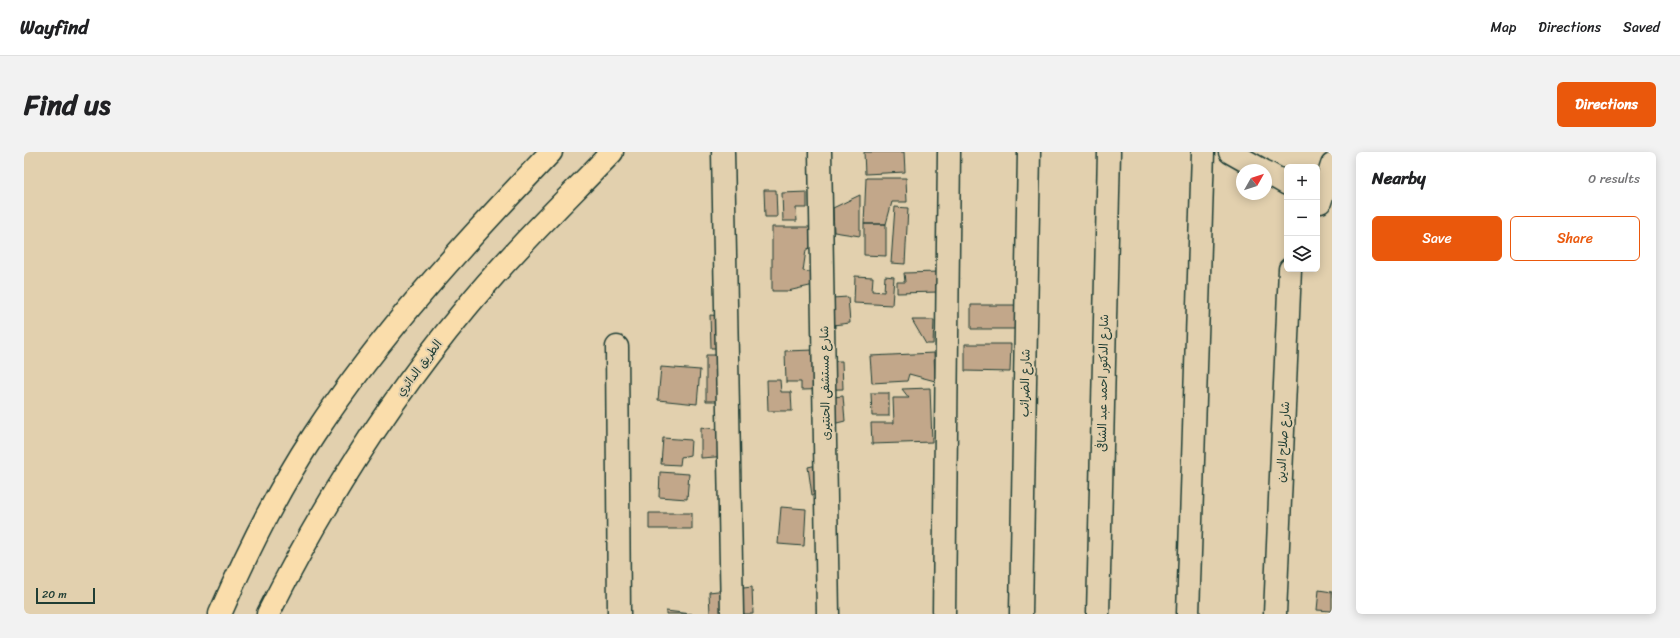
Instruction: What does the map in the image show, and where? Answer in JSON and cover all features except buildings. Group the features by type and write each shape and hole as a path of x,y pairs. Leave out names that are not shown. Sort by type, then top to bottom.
{"highway":[{"path":"220,614 254,538 286,479 344,392 382,341 448,262 551,152"},
{"name":"الطريق الدائري","path":"268,614 342,480 408,382 436,344 498,272 612,152"}],"street":[{"path":"723,152 732,614"},
{"name":"شارع مستشفى الحنتيرى","path":"820,152 828,614"},
{"path":"944,614 949,152"},
{"name":"شارع الضرائب","path":"1021,614 1029,152"},
{"name":"شارع الدكتور احمد عبد الشافى","path":"1098,614 1109,152"},
{"path":"1188,614 1203,152"},
{"path":"1230,152 1251,164"},
{"path":"1323,204 1332,164"},
{"path":"1272,175 1284,182"},
{"name":"شارع صلاح الدين","path":"1275,614 1290,272"},
{"path":"617,346 619,614"}]}
